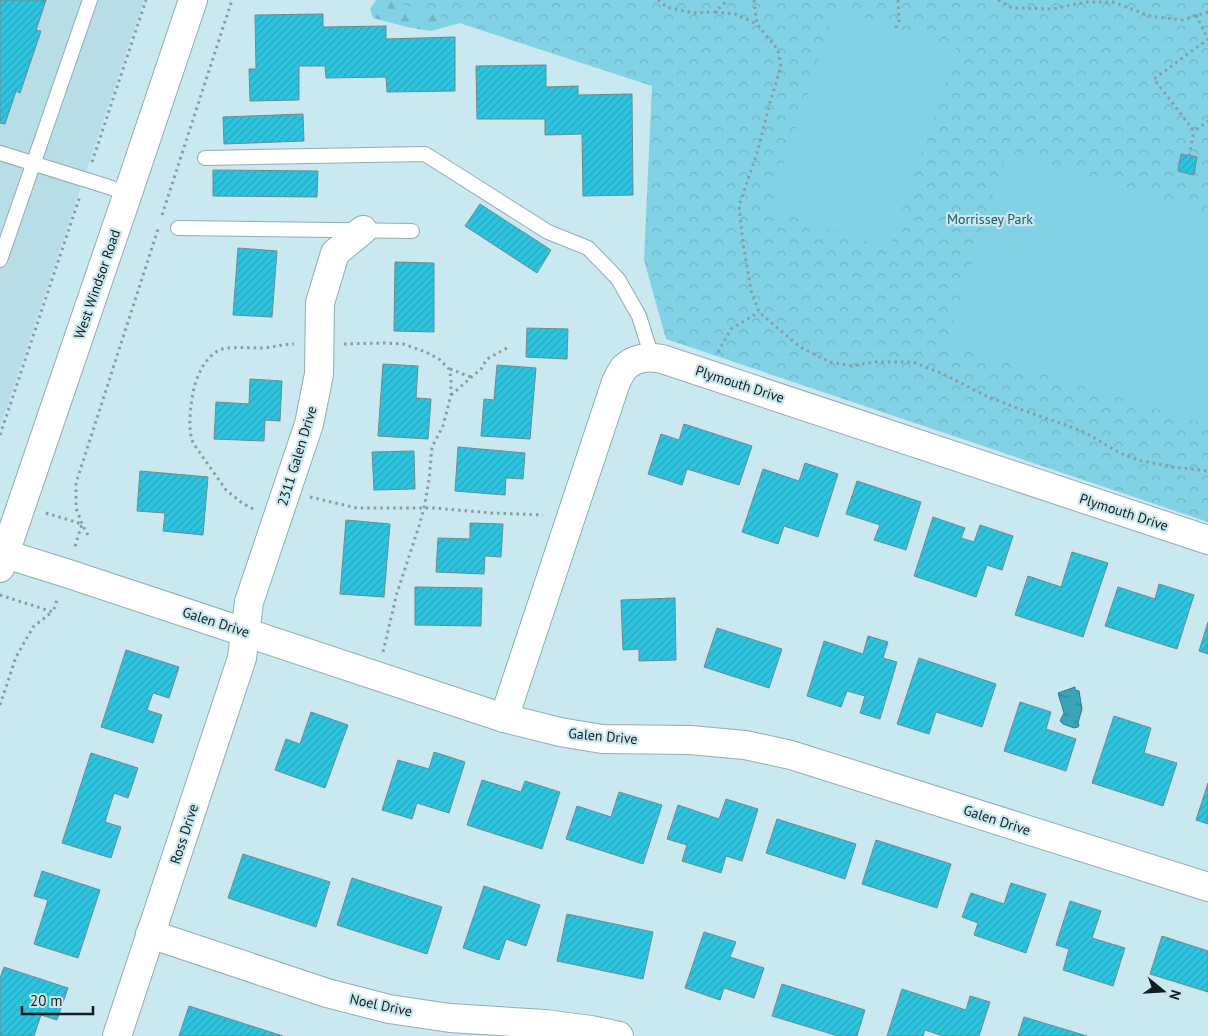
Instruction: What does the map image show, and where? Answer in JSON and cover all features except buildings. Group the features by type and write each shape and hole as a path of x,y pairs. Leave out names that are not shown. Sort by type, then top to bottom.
{"street":[{"name":"West Windsor Road","path":"2,561 193,0"},
{"name":"2311 Galen Drive","path":"245,632 249,602 309,424 318,374 320,303 336,253 363,230"},
{"name":"Plymouth Drive","path":"652,357 670,361 1208,540"},
{"path":"504,718 616,382 624,368 635,360 652,357"},
{"name":"Galen Drive","path":"2,561 66,572 504,718 560,732 602,739 690,740 745,745 792,755 1208,887"},
{"name":"Ross Drive","path":"116,1036 242,658 245,632"},
{"name":"Noel Drive","path":"150,934 327,993 389,1009 450,1018 545,1024 620,1036"}],"lane":[{"path":"0,260 90,0"},
{"path":"0,153 128,193"},
{"path":"205,158 425,154 548,232 588,248 618,278 639,316 652,357"},
{"path":"178,228 412,232"}],"path":[{"path":"94,156 146,0"},
{"path":"162,216 232,0"},
{"path":"658,0 667,7 694,14 715,12 736,14 757,24 778,50 781,66 758,150 739,206 751,290 759,312 800,347 830,362 852,366 875,362 912,362 943,374 984,395 1086,433 1120,453 1138,460 1173,467 1208,470"},
{"path":"715,12 728,0"},
{"path":"754,0 757,24"},
{"path":"896,28 898,0"},
{"path":"998,0 1012,8 1053,9 1085,2 1113,2 1150,16 1182,20 1208,12"},
{"path":"1194,131 1154,79 1208,39 1196,16"},
{"path":"1189,156 1194,131 1208,121"},
{"path":"0,435 79,199"},
{"path":"88,535 76,508 76,483 159,225"},
{"path":"716,356 731,329 759,312"},
{"path":"260,511 242,502 226,490 193,444 190,435 189,419 194,387 201,369 211,355 226,348 264,348 290,344 300,345"},
{"path":"340,344 403,344 426,352 439,359 449,369 471,377"},
{"path":"451,395 480,369 487,359 507,348"},
{"path":"382,658 397,593 424,508 432,447 443,426 451,395 452,378 449,369"},
{"path":"306,496 358,508 435,508 543,515"},
{"path":"67,520 82,524"},
{"path":"77,541 82,524"},
{"path":"0,595 53,612"},
{"path":"0,705 16,657 33,627 53,612 58,596"}],"shaded area":[{"path":"0,0 144,0 0,427"}],"green space":[{"path":"376,0 495,0 467,21 431,31 373,18 370,9"},
{"name":"Morrissey Park","path":"389,0 1208,0 1208,522 666,339 644,260 652,86"},
{"path":"836,8 957,49 889,249 769,209"},
{"path":"1007,151 1208,214 1208,425 946,344"}],"water":[{"path":"1075,687 1075,690 1079,691 1082,709 1079,725 1074,728 1060,721 1064,713 1058,693"}]}
